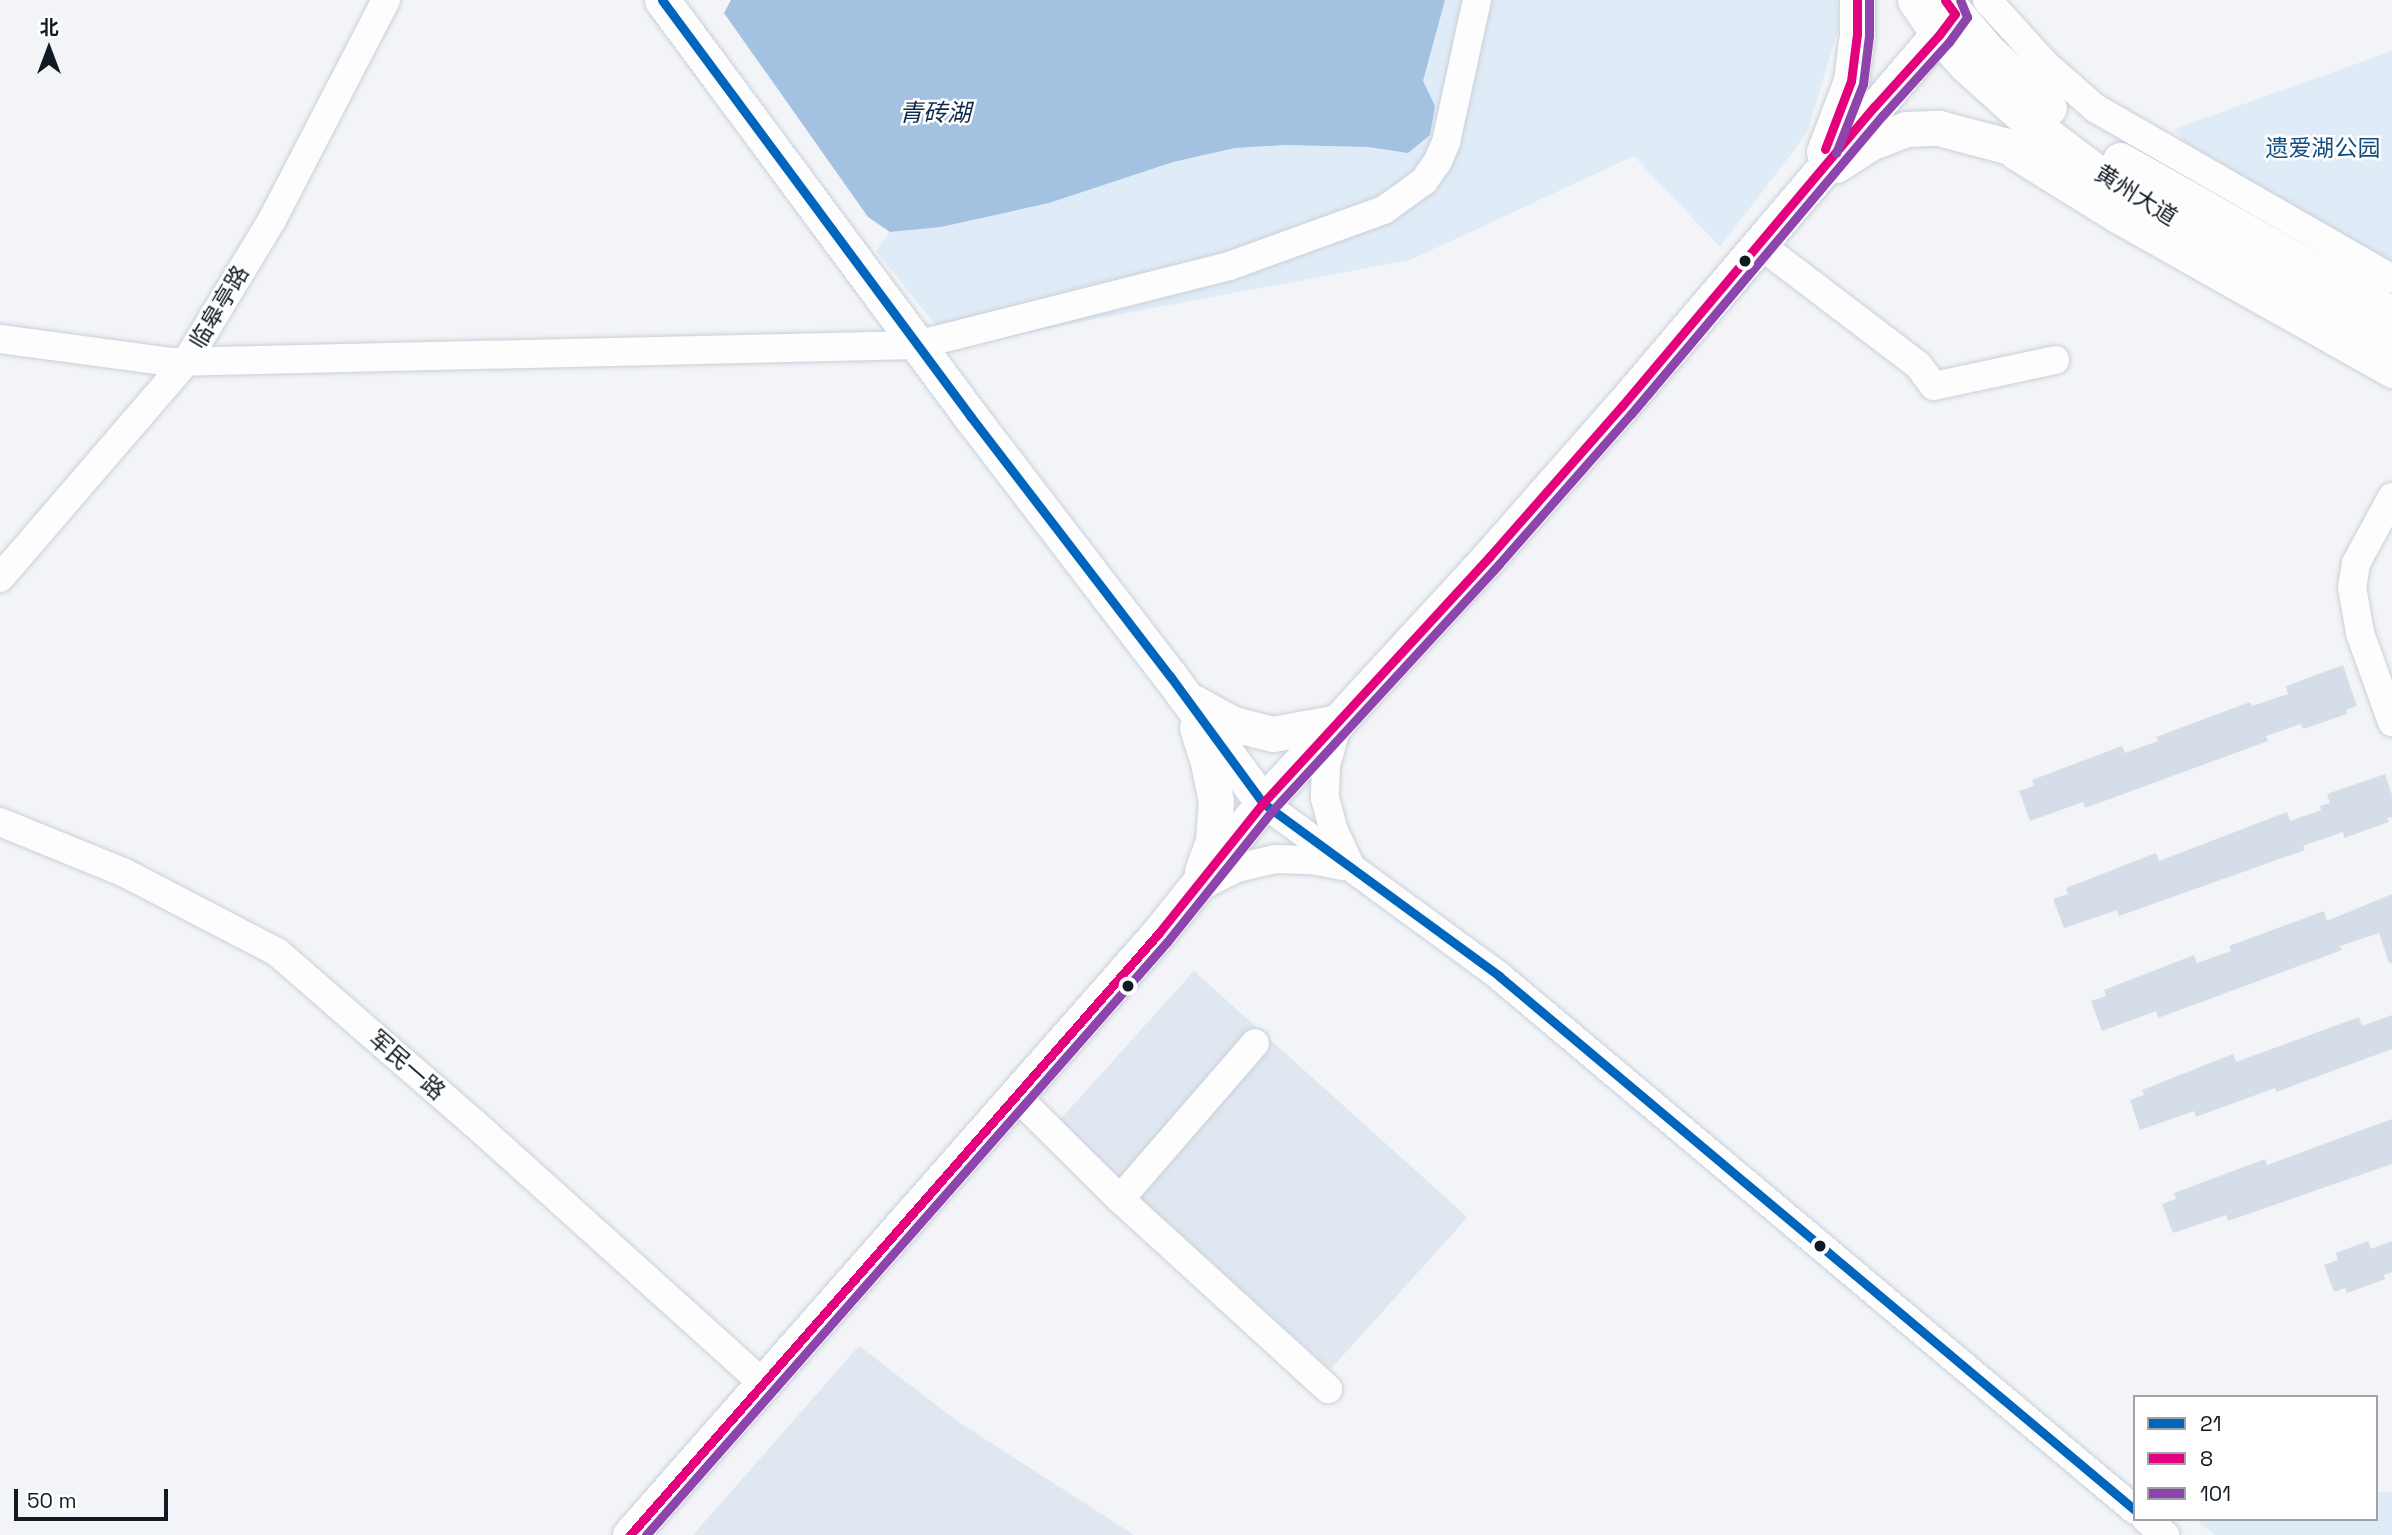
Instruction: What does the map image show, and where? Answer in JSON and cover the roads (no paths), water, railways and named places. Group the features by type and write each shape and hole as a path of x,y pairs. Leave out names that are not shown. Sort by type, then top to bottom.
{"main road":[{"path":"663,0 917,345 1263,803"},
{"path":"1813,181 1851,81 1857,34 1857,0"},
{"name":"黄州大道","path":"1915,0 1946,16 2053,112 2119,160 2392,314"},
{"path":"630,1535 1016,1096 1194,889 1263,803 1490,556 1813,181 1946,16"},
{"name":"黄州大道","path":"1946,16 1966,65 2026,119 2092,169 2392,345"},
{"path":"1813,181 1870,143 1906,129 1939,128 2092,169"},
{"path":"1187,699 1233,724 1273,734 1307,730 1338,722"},
{"path":"1187,699 1207,758 1216,801 1213,841 1194,889"}],"street":[{"name":"临皋亭路","path":"0,578 186,362 272,220 386,0"},
{"path":"0,339 186,362 917,345 1228,266 1384,210 1424,181 1438,161 1446,142 1477,0"},
{"path":"1987,0 2045,64 2095,108 2392,279"},
{"path":"1987,139 2118,219 2392,374"},
{"path":"1759,244 1918,365 1934,386 2056,360"},
{"path":"2392,497 2356,564 2353,587 2360,633 2392,722"},
{"path":"1338,722 1326,765 1325,797 1334,831 1351,867"},
{"path":"1263,803 1499,976 2133,1508"},
{"name":"军民一路","path":"0,822 125,873 277,952 469,1118 764,1384"},
{"path":"1194,889 1237,868 1275,859 1312,860 1351,867"},
{"path":"1120,1199 1255,1043"},
{"path":"1016,1096 1120,1199 1328,1389"},
{"path":"2148,1521 2165,1535"}],"water":[{"name":"青砖湖","path":"731,0 1445,0 1423,81 1435,106 1430,135 1408,153 1368,147 1285,145 1235,148 1173,162 1049,203 941,227 890,232 868,217 724,13"}],"park label":[{"name":"遗爱湖公园","path":"2323,148"}]}
